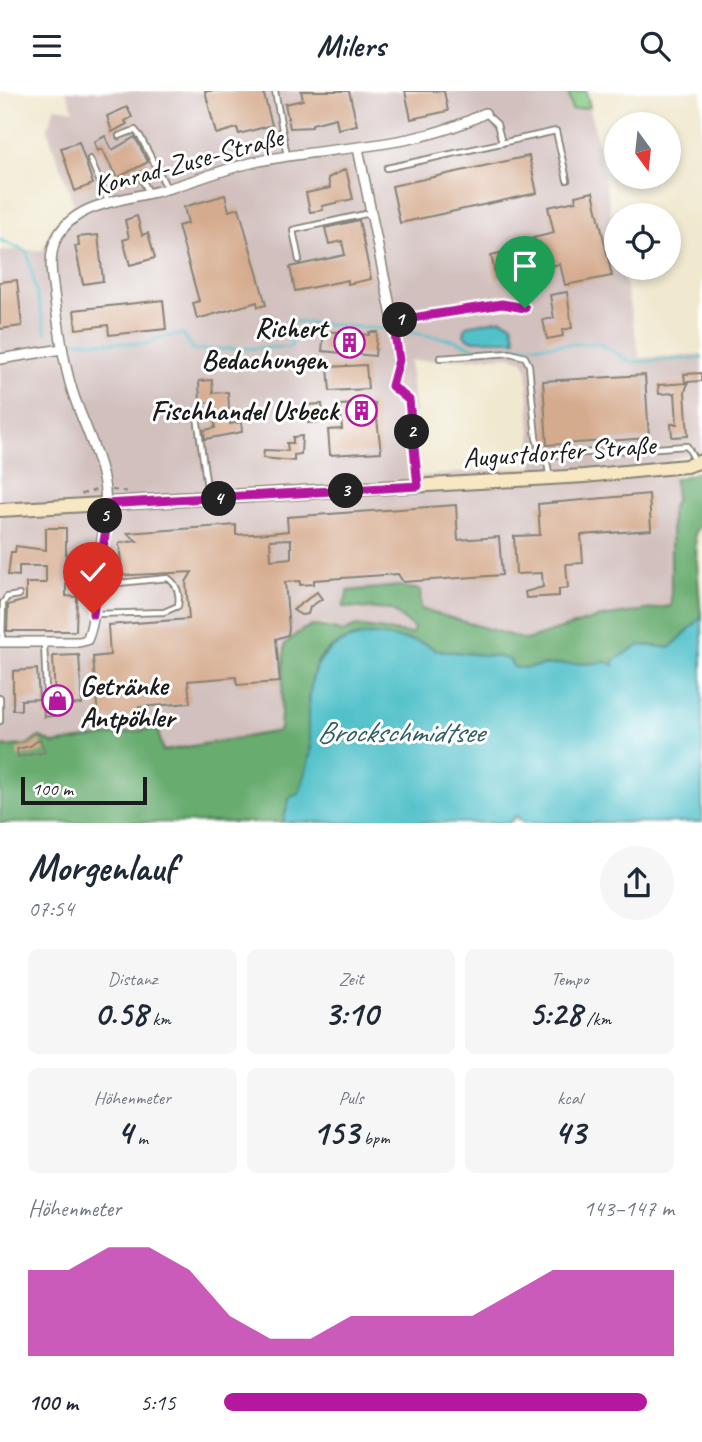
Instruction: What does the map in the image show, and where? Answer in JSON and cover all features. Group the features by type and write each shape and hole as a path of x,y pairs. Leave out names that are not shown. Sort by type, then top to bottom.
{"main road":[{"name":"Augustdorfer Straße","path":"0,510 549,478 699,462"}],"street":[{"name":"Konrad-Zuse-Straße","path":"93,614 98,565 106,529 103,474 74,397 62,349 50,264 55,242 80,213 109,202 149,194 228,169 287,157 358,148 461,126 485,113"},
{"path":"358,148 399,360 392,386"},
{"path":"393,321 502,304 525,308"},
{"path":"0,359 62,349"},
{"path":"1,642 87,640 93,614"}],"lane":[{"path":"275,91 287,157"},
{"path":"485,113 497,124 502,143"},
{"path":"119,136 135,130 167,189"},
{"path":"387,168 556,131 567,180"},
{"path":"90,159 109,202"},
{"path":"140,175 149,194"},
{"path":"299,260 293,230 371,213"},
{"path":"440,358 510,353 525,357 529,365 538,447 548,459 549,478"},
{"path":"392,386 409,400 418,486"},
{"path":"197,416 209,499"},
{"path":"548,459 555,455 687,446 699,462"},
{"path":"93,614 164,612 178,606 179,598 173,582 168,579 118,583 109,580 105,569 98,565"},
{"path":"1,642 3,603 7,597 19,595"},
{"path":"44,642 46,692"},
{"path":"0,698 0,722"}],"shaded area":[{"path":"66,91 568,91 572,110 590,107 604,189 606,189 609,203 604,203 604,280 624,280 640,358 702,354 702,452 671,459 676,497 671,511 672,606 596,618 526,640 421,609 347,608 392,610 414,628 412,634 356,626 343,632 323,624 299,631 285,644 280,731 163,751 157,728 54,744 40,737 27,745 0,747 0,250 43,250 55,222 74,204 47,129 55,107 74,110","holes":["510,356 522,360 527,367 533,467 420,476 410,361"]}],"green space":[{"path":"568,91 586,91 590,107 572,110"},
{"path":"702,471 702,521 695,533 701,618 670,648 647,645 615,660 614,667 608,662 522,669 513,667 510,661 500,657 435,650 424,644 375,636 355,638 335,645 315,667 308,724 311,747 309,759 299,794 289,800 283,822 0,823 0,747 27,745 40,737 54,744 157,728 163,751 280,731 285,644 300,631 318,626 343,632 356,626 412,634 414,628 392,610 343,607 348,591 399,586 420,590 421,609 526,640 596,618 671,606 671,511 676,497 674,479"}],"water":[{"path":"501,319 512,324 516,340 471,340 464,335 466,326"},
{"name":"Brockschmidtsee","path":"702,611 702,822 523,823 516,816 509,823 283,822 290,797 299,794 309,759 311,747 308,720 314,672 325,654 347,640 374,635 411,640 435,650 500,657 510,660 513,667 518,668 608,662 614,666 614,660 640,645 670,648 701,618"}],"building":[{"path":"205,91 263,91 272,125 239,134 237,128 216,134"},
{"path":"301,91 349,91 357,125 338,129 336,118 312,124 312,127 290,128 285,104 303,100"},
{"path":"405,91 444,91 448,111 411,119"},
{"path":"127,107 132,117 125,121 127,124 112,132 107,116"},
{"path":"105,136 112,150 135,137 148,162 117,178 102,149 98,151 94,142"},
{"path":"79,142 93,184 75,191 61,148"},
{"path":"529,156 537,193 400,223 392,186"},
{"path":"346,169 353,199 322,206 323,210 310,212 306,193 330,188 328,178"},
{"path":"593,192 604,241 604,278 565,285 560,264 496,278 491,255 535,245 533,238 554,233 548,207 576,201 575,196"},
{"path":"225,195 229,211 239,208 266,305 258,307 257,302 197,319 193,303 199,301 178,226 188,223 184,207"},
{"path":"137,216 142,235 148,233 155,258 130,265 123,240 129,238 125,220"},
{"path":"359,220 371,279 348,284 348,280 295,291 290,267 345,255 342,241 329,244 325,228"},
{"path":"98,235 103,281 83,284 75,246 79,246 78,237"},
{"path":"17,280 22,326 0,329 0,282"},
{"path":"567,292 572,328 562,330 563,336 547,339 543,320 554,318 550,295"},
{"path":"163,300 166,329 109,335 108,325 76,329 74,310"},
{"name":"Richert Bedachungen","path":"324,331 369,335 369,332 377,332 375,356 322,351"},
{"path":"366,365 368,389 330,391 328,367"},
{"path":"702,373 702,381 685,382 684,374"},
{"path":"645,375 649,438 547,445 543,381"},
{"path":"212,380 213,393 228,392 230,424 241,422 242,432 205,439 204,430 215,428 213,402 200,403 199,381"},
{"path":"688,383 685,392 688,436 672,437 671,424 677,424 675,393 659,394 658,385"},
{"path":"375,403 381,452 330,455 328,430 342,429 340,405"},
{"path":"322,404 324,422 308,423 306,405"},
{"path":"302,436 301,454 294,455 294,461 263,458 264,450 288,451 287,443 293,443 293,437"},
{"path":"649,494 651,530 581,535 583,563 566,564 568,588 559,589 559,596 526,598 525,592 543,587 542,573 516,574 514,536 540,535 538,504"},
{"path":"456,505 458,540 499,537 502,575 403,582 398,574 314,580 314,584 300,585 300,581 285,582 289,628 288,635 276,639 280,682 237,685 236,677 188,681 190,703 139,707 140,715 98,718 93,657 110,655 108,625 189,619 186,582 192,572 113,576 113,565 121,563 119,543 137,541 127,533 236,525 236,535 269,533 288,531 287,517","holes":["291,539 291,558 271,560 270,540"]},
{"path":"46,528 66,528 66,596 77,597 76,631 7,631 8,605 26,600 26,583 46,583 46,566 19,566 19,576 8,575 11,552 15,552 16,546 46,550"},
{"path":"317,592 322,599 310,607 308,614 301,615 293,610"},
{"path":"79,655 82,704 65,705 61,715 44,717 43,699 55,699 53,656"},
{"path":"37,669 39,699 21,700 21,710 13,710 13,671"},
{"path":"40,739 45,752 18,757 17,749 30,746"}],"waterway":[{"path":"0,240 27,252 46,333"},
{"path":"74,341 147,344 158,338 183,334 194,350 290,347 292,345 287,321 382,329"},
{"path":"407,332 454,340 476,348 599,343 631,362 702,358"}],"place":[{"name":"Richert Bedachungen","path":"350,343"},
{"name":"Fischhandel Usbeck","path":"361,410"},
{"name":"Getränke Antpöhler","path":"57,701"}],"route":[{"path":"93,614 97,572 106,529 105,504 418,486 409,400 392,386 399,360 393,321 502,304 525,308"}]}
